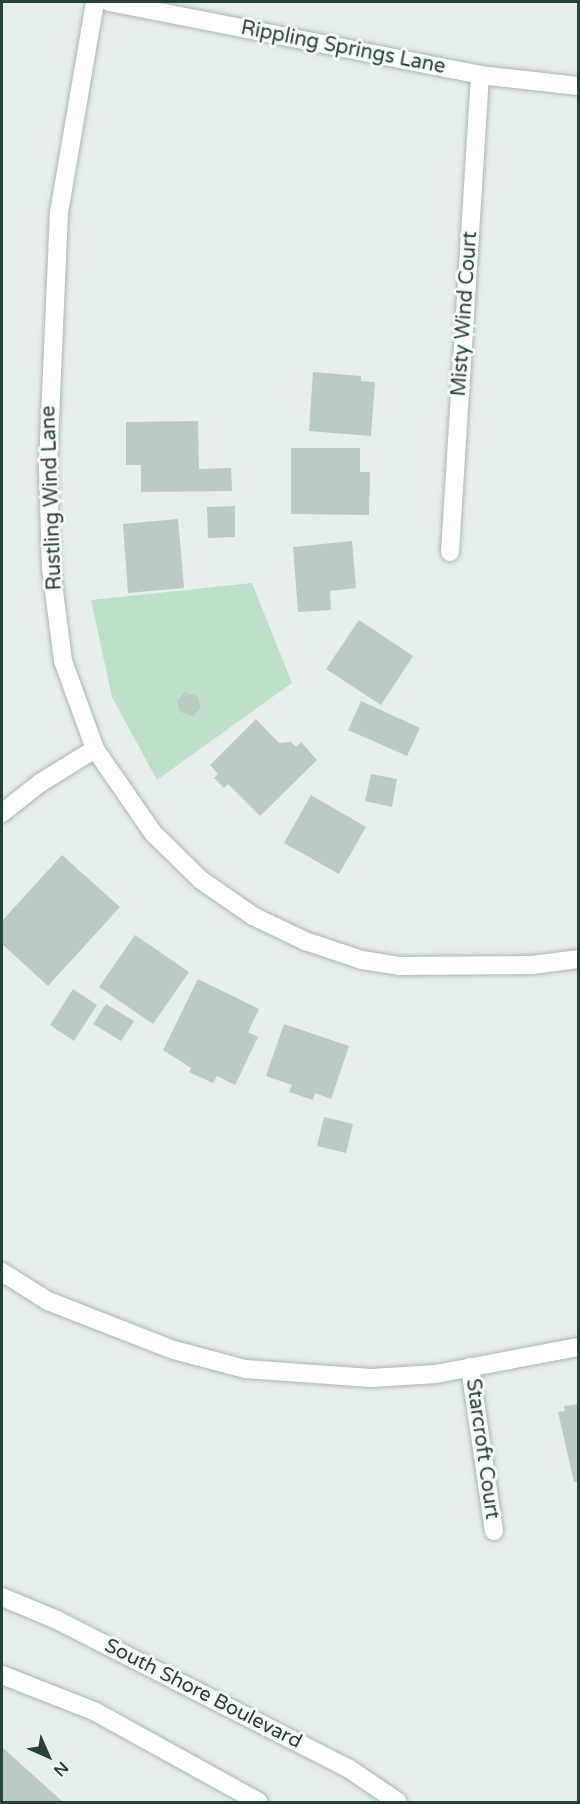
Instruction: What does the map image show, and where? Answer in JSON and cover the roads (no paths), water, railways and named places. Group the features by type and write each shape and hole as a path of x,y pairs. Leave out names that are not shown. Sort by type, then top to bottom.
{"street":[{"name":"Rustling Wind Lane","path":"95,2 59,212 48,467 51,568 63,661 95,749 153,833 201,880 253,916 305,940 362,960 401,966 532,965 579,959"},
{"name":"Rippling Springs Lane","path":"110,2 480,75 579,86"},
{"name":"Misty Wind Court","path":"450,552 480,75"},
{"path":"2,813 40,783 95,749"},
{"path":"2,1272 48,1301 174,1350 245,1369 371,1378 436,1374 579,1347"},
{"name":"Starcroft Court","path":"470,1367 494,1532"},
{"name":"South Shore Boulevard","path":"2,1597 57,1620 348,1768 398,1803"},
{"path":"2,1675 94,1711 259,1803"}]}
